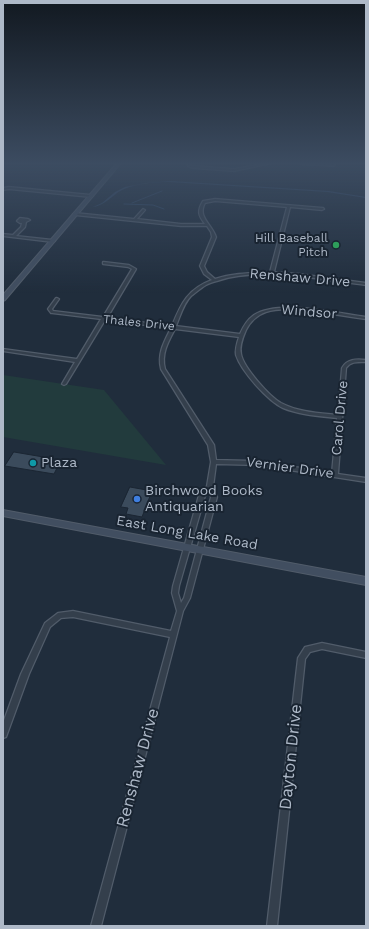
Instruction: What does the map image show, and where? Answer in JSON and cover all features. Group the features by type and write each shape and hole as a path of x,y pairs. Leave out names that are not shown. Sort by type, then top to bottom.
{"main road":[{"path":"3,299 82,206"},
{"name":"East Long Lake Road","path":"3,513 366,581"}],"street":[{"path":"202,206 200,214 213,233 214,238 202,266 205,272 214,280"},
{"path":"272,273 290,206"},
{"path":"294,206 322,209"},
{"path":"135,220 143,210"},
{"path":"75,214 185,225 207,225"},
{"path":"14,236 22,227 24,222"},
{"path":"3,235 53,241"},
{"path":"64,384 133,270 133,267 104,263"},
{"name":"Renshaw Drive","path":"96,926 180,610 187,598 214,497 210,487 214,462 210,441 162,366 162,354 189,296 199,288 214,280 243,274 272,273 366,284"},
{"name":"Thales Drive","path":"57,299 50,309 52,312 174,326 242,336"},
{"name":"Windsor","path":"340,417 297,410 274,400 264,390 241,360 238,348 246,325 253,317 263,312 278,309 292,309 366,318"},
{"path":"3,350 78,361"},
{"name":"Carol Drive","path":"335,475 344,368 347,363 356,360 366,361"},
{"name":"Vernier Drive","path":"214,462 257,463 366,480"},
{"name":"Renshaw Drive","path":"180,610 175,594 176,586 202,495 210,487"},
{"path":"3,734 25,674 47,625 56,617 65,614 73,614 174,635"},
{"name":"Dayton Drive","path":"272,926 302,658 308,649 318,646 366,655"}],"green space":[{"path":"3,375 104,390 166,465 3,437"}],"building":[{"name":"Plaza","path":"14,452 61,460 54,474 5,466"},
{"name":"Birchwood Books Antiquarian","path":"130,487 152,491 142,517 126,514 128,508 121,507"}],"waterway":[{"path":"157,206 164,209"}],"place":[{"name":"Hill Baseball Pitch","path":"336,245"},
{"name":"Plaza","path":"33,463"},
{"name":"Birchwood Books Antiquarian","path":"137,499"}]}
